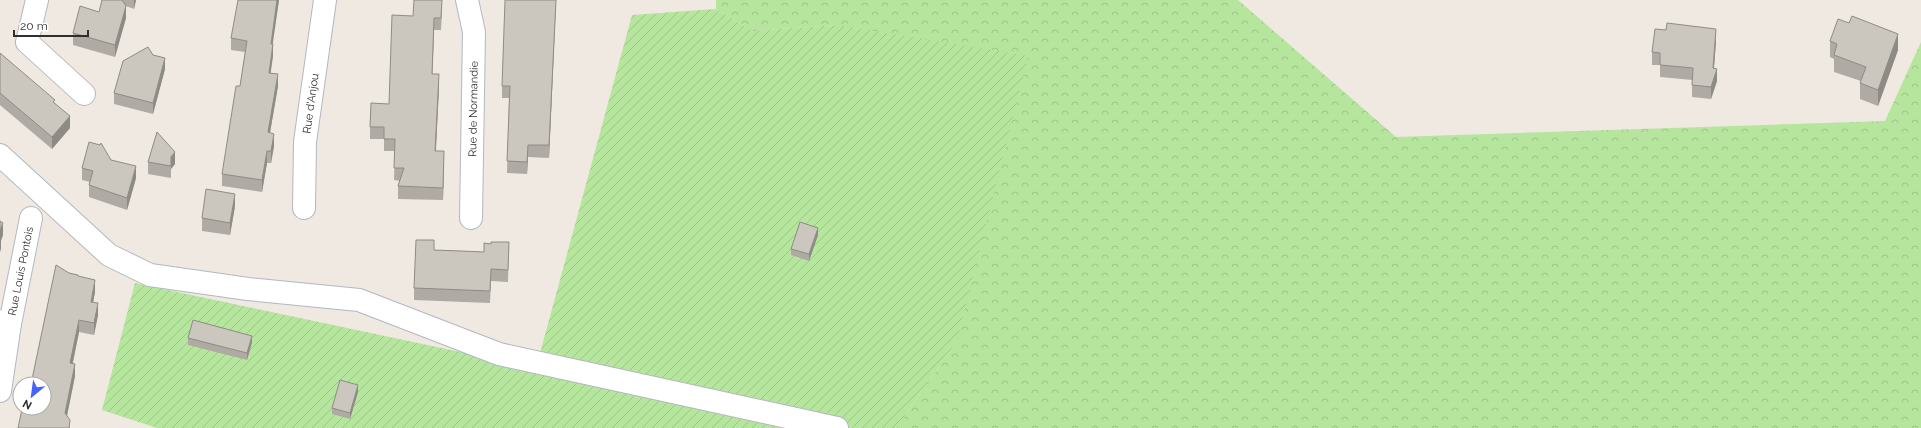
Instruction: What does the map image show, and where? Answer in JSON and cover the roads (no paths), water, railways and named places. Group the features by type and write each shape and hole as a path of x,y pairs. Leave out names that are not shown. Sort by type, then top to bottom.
{"street":[{"path":"37,0 27,42 84,94"},
{"name":"Rue d'Anjou","path":"304,208 305,142 325,0"},
{"name":"Rue de Normandie","path":"467,0 474,32 471,218"},
{"path":"0,156 109,255 150,275 248,289 359,300 499,354 837,428"},
{"name":"Rue Louis Pontois","path":"0,391 5,322 31,218"}]}
